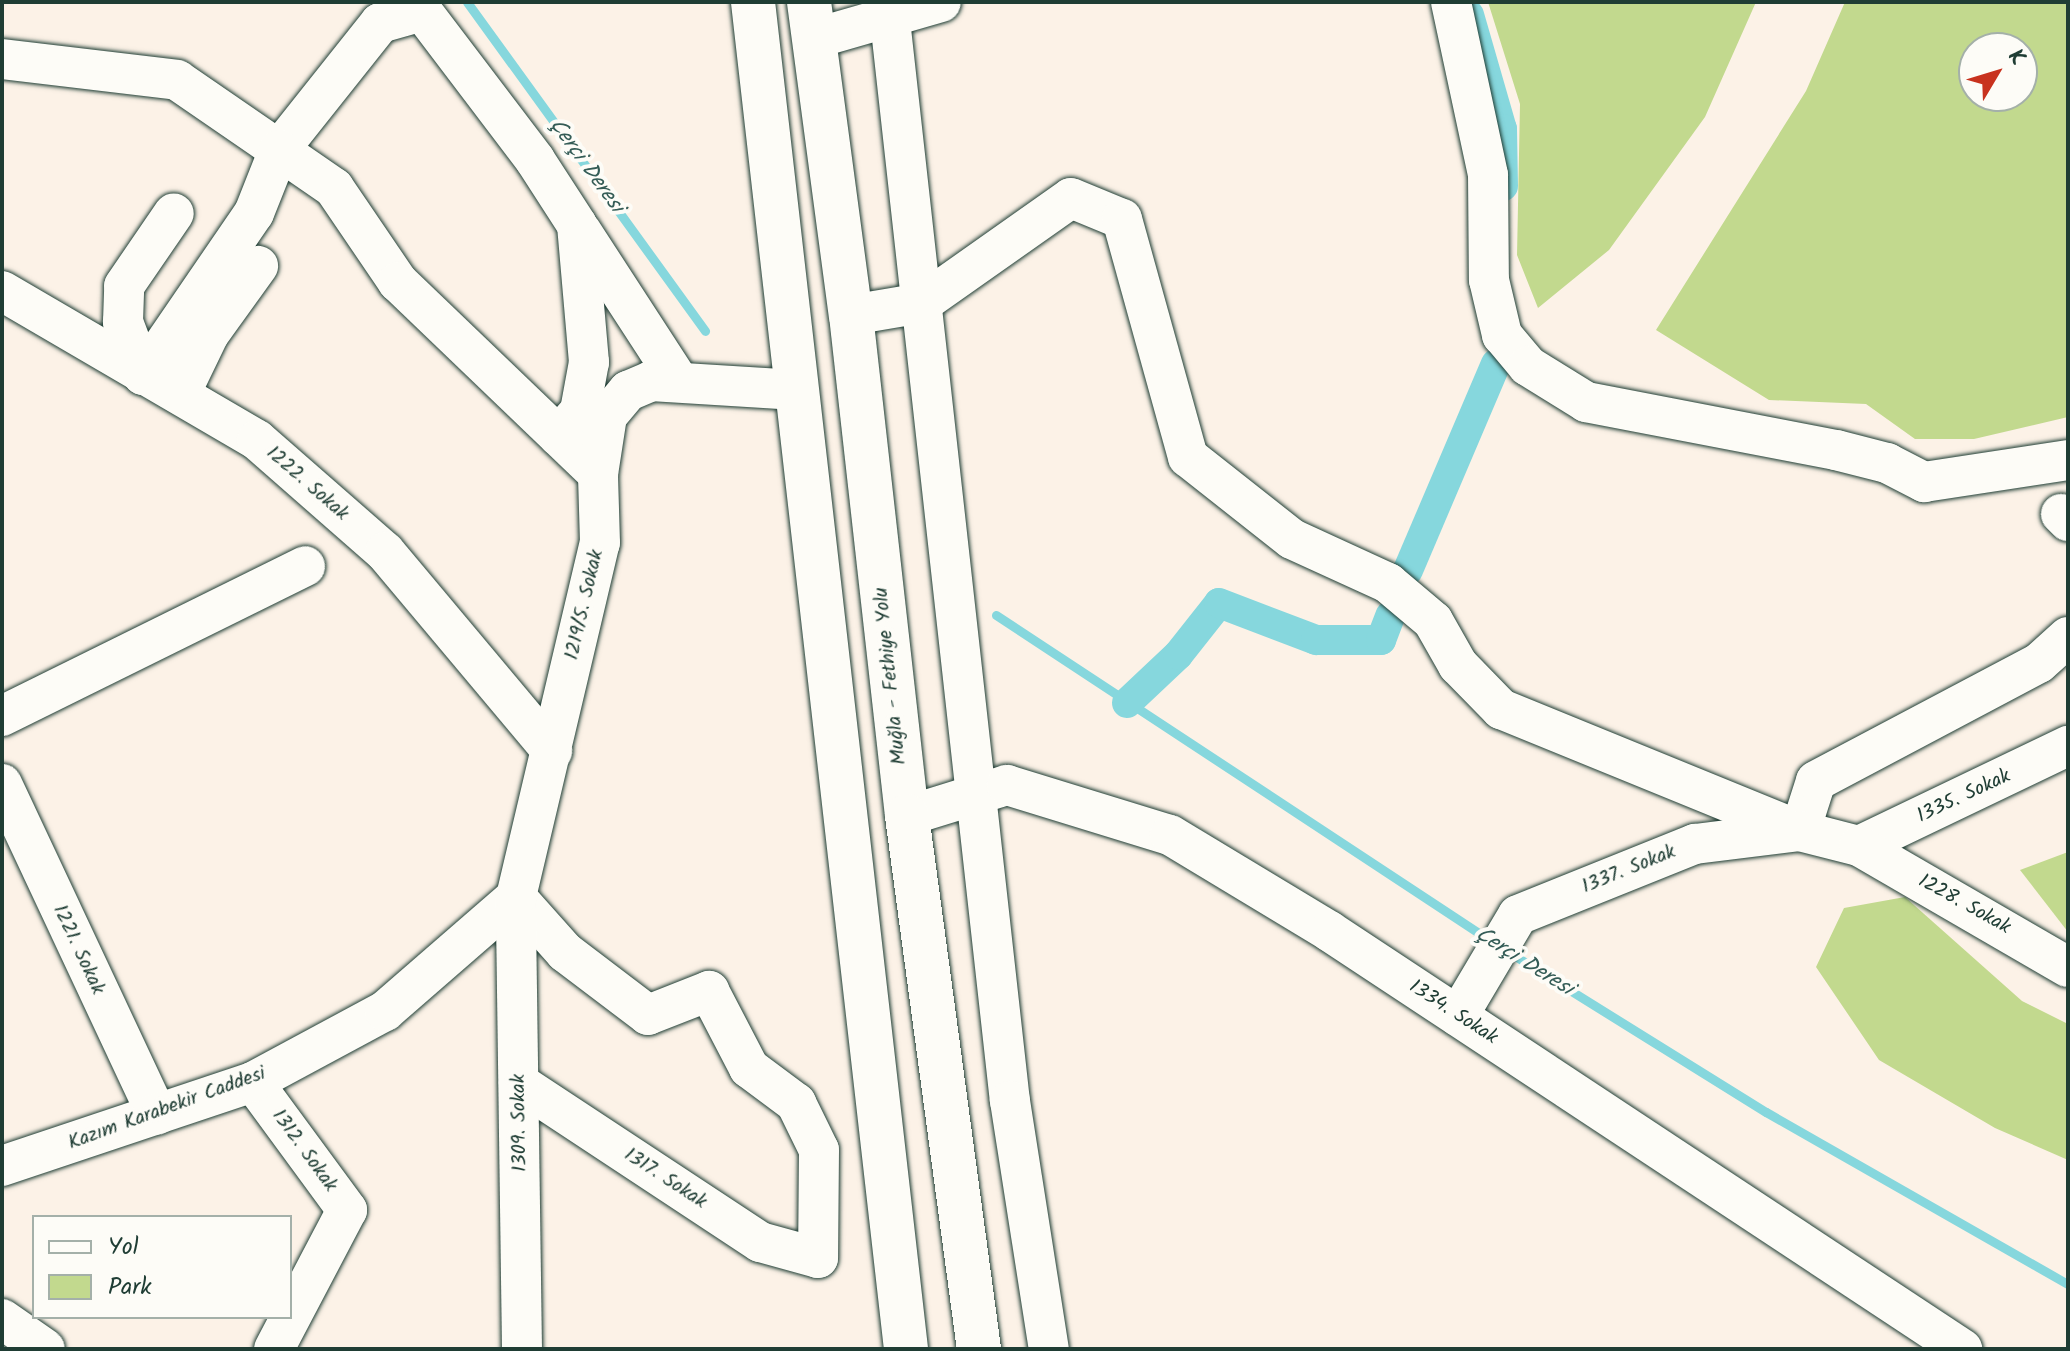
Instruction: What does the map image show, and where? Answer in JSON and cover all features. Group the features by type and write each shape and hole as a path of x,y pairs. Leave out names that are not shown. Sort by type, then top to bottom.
{"highway":[{"path":"753,2 906,1349"},
{"name":"Muğla - Fethiye Yolu","path":"811,21 851,315 907,816 979,1349"}],"street":[{"path":"811,21 941,2"},
{"path":"1451,2 1488,175 1489,280 1502,335 1528,366 1586,402 1836,450 1887,463 1924,482 2068,460"},
{"path":"143,375 254,213 279,150 380,23 422,6 535,160 679,382"},
{"path":"889,11 1010,1101 1049,1349"},
{"path":"2,59 177,80 334,188 398,282 598,474"},
{"path":"851,315 922,303 1071,198 1122,219 1188,457 1292,539 1388,583 1433,621 1458,665 1501,709 1800,831 1816,781 2039,663 2068,637"},
{"path":"143,375 123,322 124,286 174,213"},
{"path":"558,436 580,411 589,362 577,225"},
{"path":"181,392 209,334 258,266"},
{"name":"1222. Sokak","path":"2,291 143,375 181,392 257,440 385,552 552,751"},
{"name":"1219/5. Sokak","path":"516,897 600,543 598,474 607,416 628,391 651,381 797,390"},
{"path":"2,716 305,566"},
{"name":"1335. Sokak","path":"1859,846 2068,746"},
{"name":"1221. Sokak","path":"2,784 157,1115"},
{"name":"1334. Sokak","path":"907,816 1007,785 1170,835 1458,1016 1962,1349"},
{"name":"1337. Sokak","path":"1458,1016 1481,972 1518,915 1695,844 1800,831 1859,846"},
{"name":"1228. Sokak","path":"1859,846 2068,967"},
{"name":"Kazım Karabekir Caddesi","path":"2,1166 253,1082 385,1011 516,897"},
{"name":"1309. Sokak","path":"516,897 522,1349"},
{"name":"1317. Sokak","path":"516,897 565,952 648,1015 709,991 749,1068 796,1103 819,1150 818,1258 760,1242 519,1083"},
{"name":"1312. Sokak","path":"253,1082 347,1210 292,1315"},
{"path":"2,1319 45,1349"},
{"name":"1312. Sokak","path":"274,1349 290,1319"}],"green space":[{"path":"1488,2 1756,2 1705,117 1609,250 1538,308 1517,255 1520,104"},
{"path":"1845,2 2068,2 2068,417 1974,439 1915,439 1866,404 1769,400 1656,330 1806,91"},
{"path":"2068,852 2068,932 2020,870"},
{"path":"1905,897 2022,1001 2068,1024 2068,1160 1995,1128 1879,1060 1816,967 1844,908"}],"waterway":[{"name":"Çerçi Deresi","path":"467,2 705,331"},
{"path":"1469,15 1502,129 1503,186"},
{"path":"1408,570 1496,364"},
{"path":"1127,703 1178,655 1219,603 1316,640 1381,640 1390,616"},
{"name":"Çerçi Deresi","path":"996,615 1491,941"},
{"name":"Çerçi Deresi","path":"1507,951 1766,1112 2068,1284"}]}
